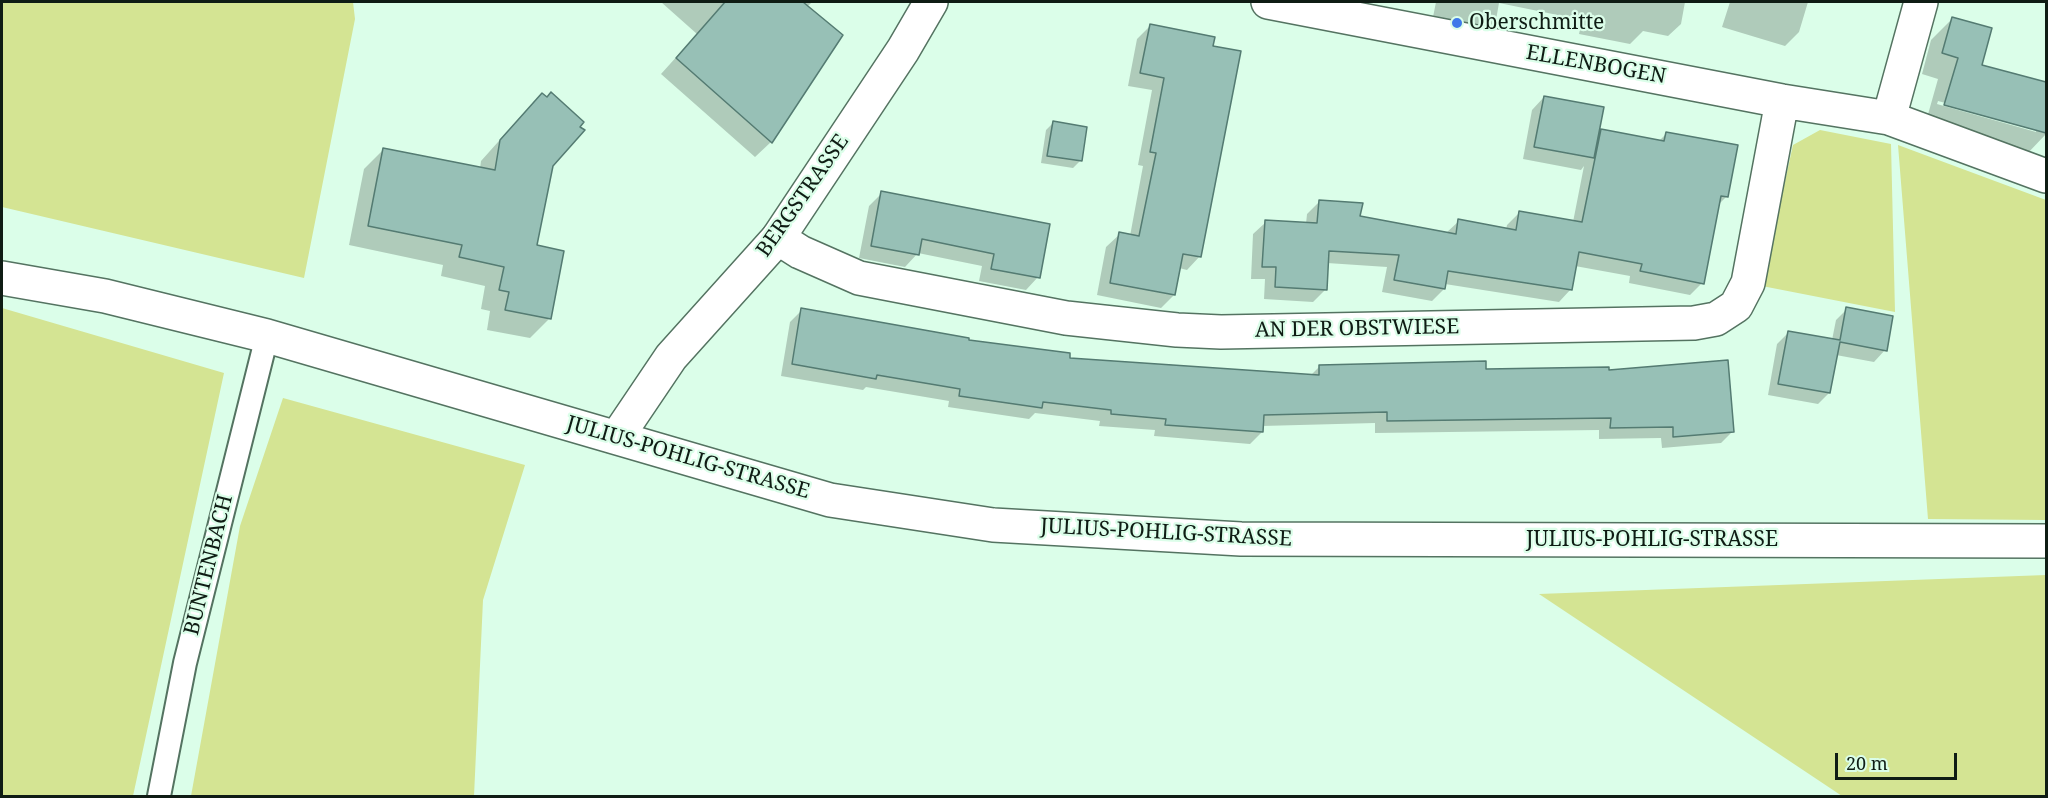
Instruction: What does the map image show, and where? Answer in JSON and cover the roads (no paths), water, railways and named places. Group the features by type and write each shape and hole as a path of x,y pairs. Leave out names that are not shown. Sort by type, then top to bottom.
{"street":[{"name":"BERGSTRASSE","path":"617,437 671,357 778,238 903,50 930,2"},
{"name":"ELLENBOGEN","path":"1268,2 1782,101 1889,118"},
{"path":"1921,2 1889,118 2046,176"},
{"name":"AN DER OBSTWIESE","path":"778,238 800,252 859,278 1066,318 1178,330 1221,332 1694,323 1716,319 1736,306 1749,283 1782,101"},
{"name":"JULIUS-POHLIG-STRASSE","path":"2,278 105,296 267,336 830,500 993,525 1241,539 2046,541"}],"lane":[{"name":"BUNTENBACH","path":"159,796 185,663 267,336"}],"place":[{"name":"Oberschmitte","path":"1457,23"}]}
